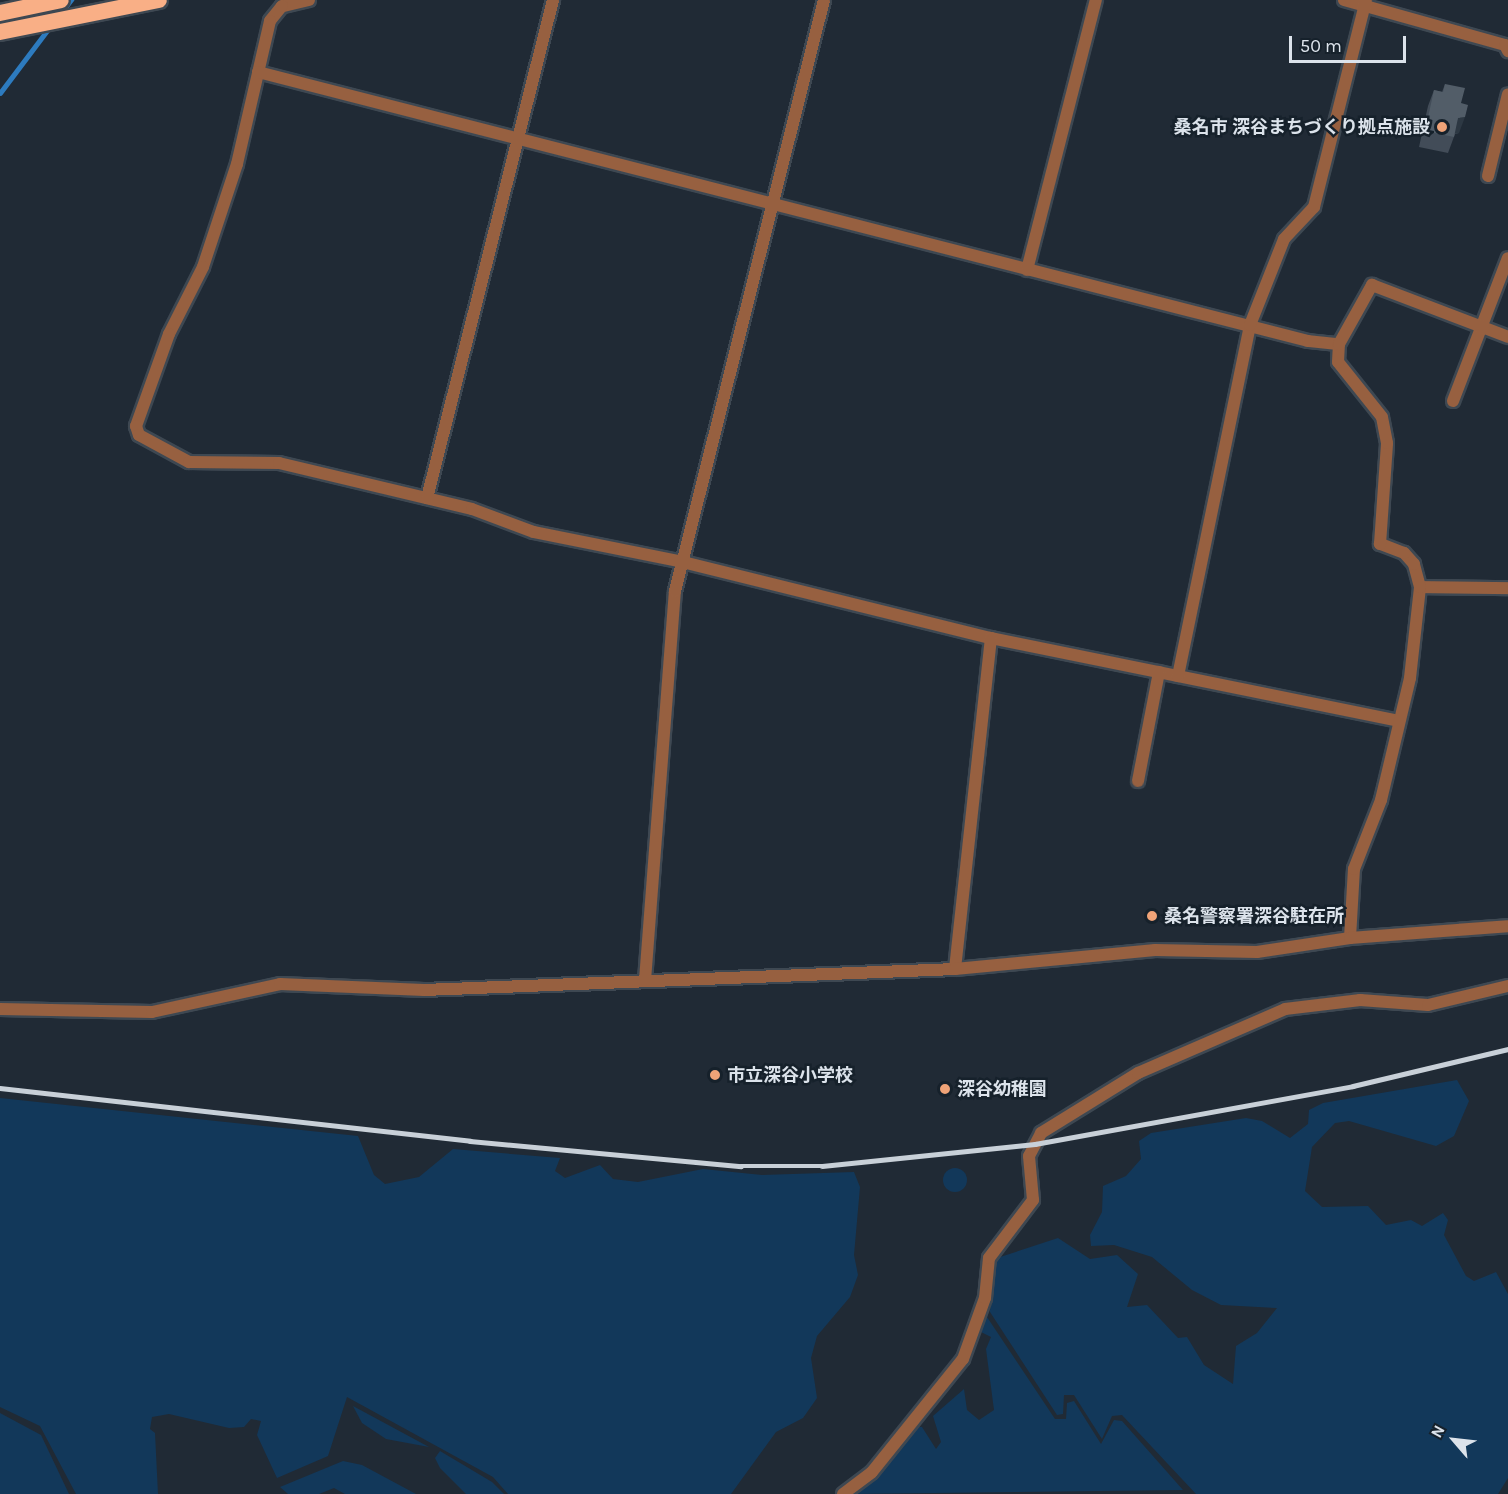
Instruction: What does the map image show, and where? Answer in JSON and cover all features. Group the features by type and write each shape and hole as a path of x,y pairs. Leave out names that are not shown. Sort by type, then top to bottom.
{"highway":[{"path":"0,32 159,0"},
{"path":"0,12 28,4 58,1"}],"street":[{"path":"306,0 282,6 270,21 237,164 203,267 169,334 136,432 189,462 279,463 427,498 534,532 683,562 991,638 1398,721"},
{"path":"427,498 554,0"},
{"path":"645,980 675,591 824,0"},
{"path":"1027,270 1096,0"},
{"path":"1344,0 1365,3 1505,45 1508,51"},
{"path":"1178,676 1251,325 1284,239 1314,207 1365,3"},
{"path":"258,72 1027,270 1251,325 1339,344"},
{"path":"1488,176 1508,94"},
{"path":"1453,401 1508,258"},
{"path":"1350,938 1354,869 1381,800 1418,629 1420,587 1414,564 1404,553 1380,544 1384,426 1338,362 1339,344 1372,285 1508,337"},
{"path":"1420,587 1508,588"},
{"path":"955,969 991,638"},
{"path":"1138,781 1159,672"},
{"path":"0,1009 152,1012 280,984 424,990 955,969 1155,950 1257,952 1350,938 1508,926"},
{"path":"843,1494 872,1472 963,1359 985,1298 989,1258 1033,1200 1029,1156 1041,1133 1138,1073 1285,1009 1360,1000 1428,1005 1508,986"}],"shaded area":[{"path":"1457,1080 1469,1101 1454,1136 1436,1146 1349,1121 1335,1123 1312,1147 1305,1191 1322,1207 1368,1206 1386,1225 1411,1220 1422,1226 1443,1213 1448,1220 1444,1235 1466,1276 1474,1281 1496,1272 1508,1294 1508,1478 1498,1494 1196,1494 1122,1415 1112,1416 1102,1439 1074,1395 1064,1395 1063,1414 1057,1415 990,1312 991,1260 1058,1238 1090,1259 1117,1255 1138,1274 1127,1307 1147,1305 1178,1338 1187,1337 1204,1365 1233,1384 1236,1346 1257,1333 1277,1308 1221,1305 1192,1290 1152,1257 1114,1245 1091,1246 1090,1235 1102,1212 1103,1186 1126,1176 1141,1159 1139,1141 1151,1133 1246,1118 1262,1121 1290,1138 1308,1124 1309,1110 1323,1103"},
{"path":"0,1098 358,1136 374,1175 385,1184 419,1177 453,1149 560,1158 555,1171 565,1178 600,1165 613,1179 638,1182 703,1169 762,1175 854,1172 860,1187 854,1255 858,1275 850,1297 817,1336 811,1358 817,1398 803,1418 776,1432 731,1494 508,1494 493,1477 347,1397 328,1456 277,1478 257,1435 261,1421 251,1419 244,1427 229,1428 169,1414 152,1417 150,1429 155,1433 158,1494 76,1494 40,1426 0,1407"},
{"path":"955,1168 964,1171 967,1180 964,1189 955,1192 946,1189 943,1180 946,1171"},
{"path":"985,1314 1055,1419 1066,1419 1067,1403 1074,1401 1101,1444 1114,1420 1122,1421 1183,1490 849,1494 912,1427 922,1427 936,1449 941,1442 933,1416 964,1389 967,1410 979,1420 994,1410 986,1349 991,1337 977,1330"},
{"path":"353,1406 429,1447 386,1439 362,1423"},
{"path":"0,1413 41,1435 69,1494 0,1494"},
{"path":"440,1451 492,1482 504,1494 466,1494 440,1468 435,1458"},
{"path":"343,1461 362,1465 416,1494 345,1494 334,1488 319,1494 288,1494 280,1487"}],"building":[{"path":"1445,84 1465,88 1461,103 1468,105 1465,117 1458,118 1454,137 1425,131 1434,90 1443,92"}],"waterway":[{"path":"60,14 71,0"},
{"path":"0,93 49,28"}],"railway":[{"path":"0,1088 470,1141 741,1166 822,1166 1035,1144 1353,1086 1508,1049"}],"place":[{"name":"桑名市 深谷まちづくり拠点施設","path":"1442,127"},
{"name":"桑名警察署深谷駐在所","path":"1152,916"},
{"name":"市立深谷小学校","path":"715,1075"},
{"name":"深谷幼稚園","path":"945,1089"}]}
